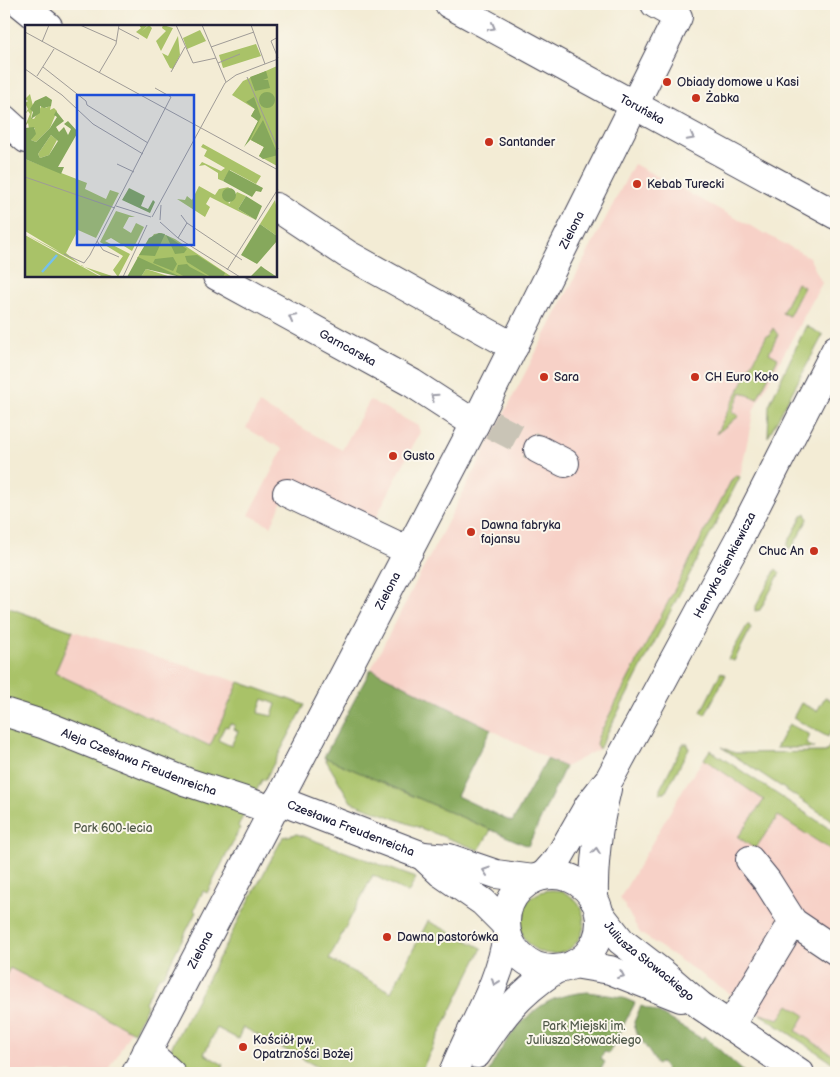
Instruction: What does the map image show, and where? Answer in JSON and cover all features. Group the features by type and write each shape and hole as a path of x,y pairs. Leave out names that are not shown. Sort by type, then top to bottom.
{"street":[{"path":"21,4 47,25"},
{"name":"Toruńska","path":"450,4 836,215"},
{"name":"Zielona","path":"142,1062 409,551 482,422 514,347 678,17 655,4"},
{"path":"4,119 25,138"},
{"path":"278,209 347,254 514,347"},
{"name":"Garncarska","path":"221,278 482,422"},
{"name":"Henryka Sienkiewicza","path":"538,878 558,859 589,805 610,778 739,539 836,349"},
{"path":"538,449 565,463"},
{"path":"287,493 409,551"},
{"name":"Aleja Czesława Freudenreicha","path":"4,712 45,725 187,782 276,805"},
{"name":"Henryka Sienkiewicza","path":"597,907 594,870 597,840 610,778"},
{"name":"Czesława Freudenreicha","path":"276,805 423,856 449,858 496,874 538,878"},
{"name":"Czesława Freudenreicha","path":"423,856 441,873 483,902 506,930"},
{"path":"750,860 767,881 792,922 836,951"},
{"path":"453,1073 492,991 502,965 506,913 516,893 538,878 567,878 583,886 597,907 600,928 595,943 587,956 534,984 512,1003 463,1073"},
{"name":"Juliusza Słowackiego","path":"597,907 621,941 665,974 701,1006 800,1073"},
{"path":"730,1026 792,922"},
{"path":"506,930 514,950 525,961 539,968 565,967"},
{"name":"Juliusza Słowackiego","path":"565,967 610,970 701,1006"},
{"path":"142,1062 171,1073"}],"shaded area":[{"path":"634,164 809,257 822,283 754,409 740,477 599,749 565,767 371,669"},
{"path":"370,400 418,426 420,432 372,525 283,500 271,526 249,515 283,449 246,428 259,404 342,450"},
{"path":"73,631 239,682 211,746 55,673"},
{"path":"710,750 836,833 836,1065 640,933 620,898 685,786"},
{"path":"4,961 132,1028 108,1073 4,1073"}],"green space":[{"path":"797,283 804,287 789,316 782,313"},
{"path":"806,326 823,335 768,437 769,405"},
{"path":"773,328 778,335 769,353 778,358 757,399 741,392 732,412 739,416 716,434 767,335 769,336"},
{"path":"736,476 740,477 599,749 596,744 598,737 732,479"},
{"path":"806,513 808,519 793,546 788,549 788,543 802,516"},
{"path":"776,569 780,573 760,610 755,611 755,608"},
{"name":"Park 600-lecia","path":"4,606 73,631 55,673 210,746 239,682 305,705 238,826 240,828 207,893 203,891 194,910 196,912 164,975 159,977 145,1002 147,1006 134,1032 10,968 4,978","holes":["263,699 276,704 272,716 258,713","230,723 238,731 231,746 218,740 225,726 228,727"]},
{"path":"748,624 751,628 734,661 728,659"},
{"path":"371,669 491,729 457,796 512,822 547,759 565,767 528,846 324,757"},
{"path":"721,672 726,675 705,715 701,712"},
{"path":"825,697 836,703 836,722 828,737 793,718 801,703 817,711"},
{"path":"789,724 810,735 806,744 815,748 776,748"},
{"path":"836,735 836,823 721,747 735,753 826,752"},
{"path":"683,744 688,744 689,749 665,793 660,793 660,789"},
{"path":"710,750 836,833 836,853 778,816 755,849 738,837 764,800 704,759"},
{"path":"324,757 491,830 479,850 351,802"},
{"path":"297,834 416,878 408,893 373,875 329,959 391,992 428,921 482,948 420,1073 327,1072 243,1027 238,1039 217,1028 204,1054 224,1065 218,1073 180,1073 165,1059 283,837"},
{"path":"546,890 558,890 575,899 582,910 584,922 582,934 575,945 558,954 546,954 534,949 525,940 520,928 520,916 525,904 534,895"},
{"name":"Park Miejski im. Juliusza Słowackiego","path":"588,992 621,997 635,1003 609,1053 604,1052 601,1059 605,1062 599,1073 488,1073 515,1030 533,1012 554,999"},
{"path":"789,1005 805,1015 796,1031 836,1057 836,1065 760,1014 779,1019"},
{"path":"641,1006 659,1013 702,1039 704,1036 745,1073 663,1073 666,1070 661,1062 657,1064 635,1030 634,1022"}],"tunnel":[{"path":"492,425 538,449"}],"place":[{"name":"Obiady domowe u Kasi","path":"667,82"},
{"name":"Żabka","path":"696,98"},
{"name":"Santander","path":"489,142"},
{"name":"Kebab Turecki","path":"637,184"},
{"name":"Sara","path":"544,377"},
{"name":"CH Euro Koło","path":"695,377"},
{"name":"Gusto","path":"393,456"},
{"name":"Dawna fabryka fajansu","path":"471,532"},
{"name":"Chuc An","path":"814,551"},
{"name":"Dawna pastorówka","path":"387,937"},
{"name":"Kościół pw. Opatrzności Bożej","path":"243,1047"}]}
